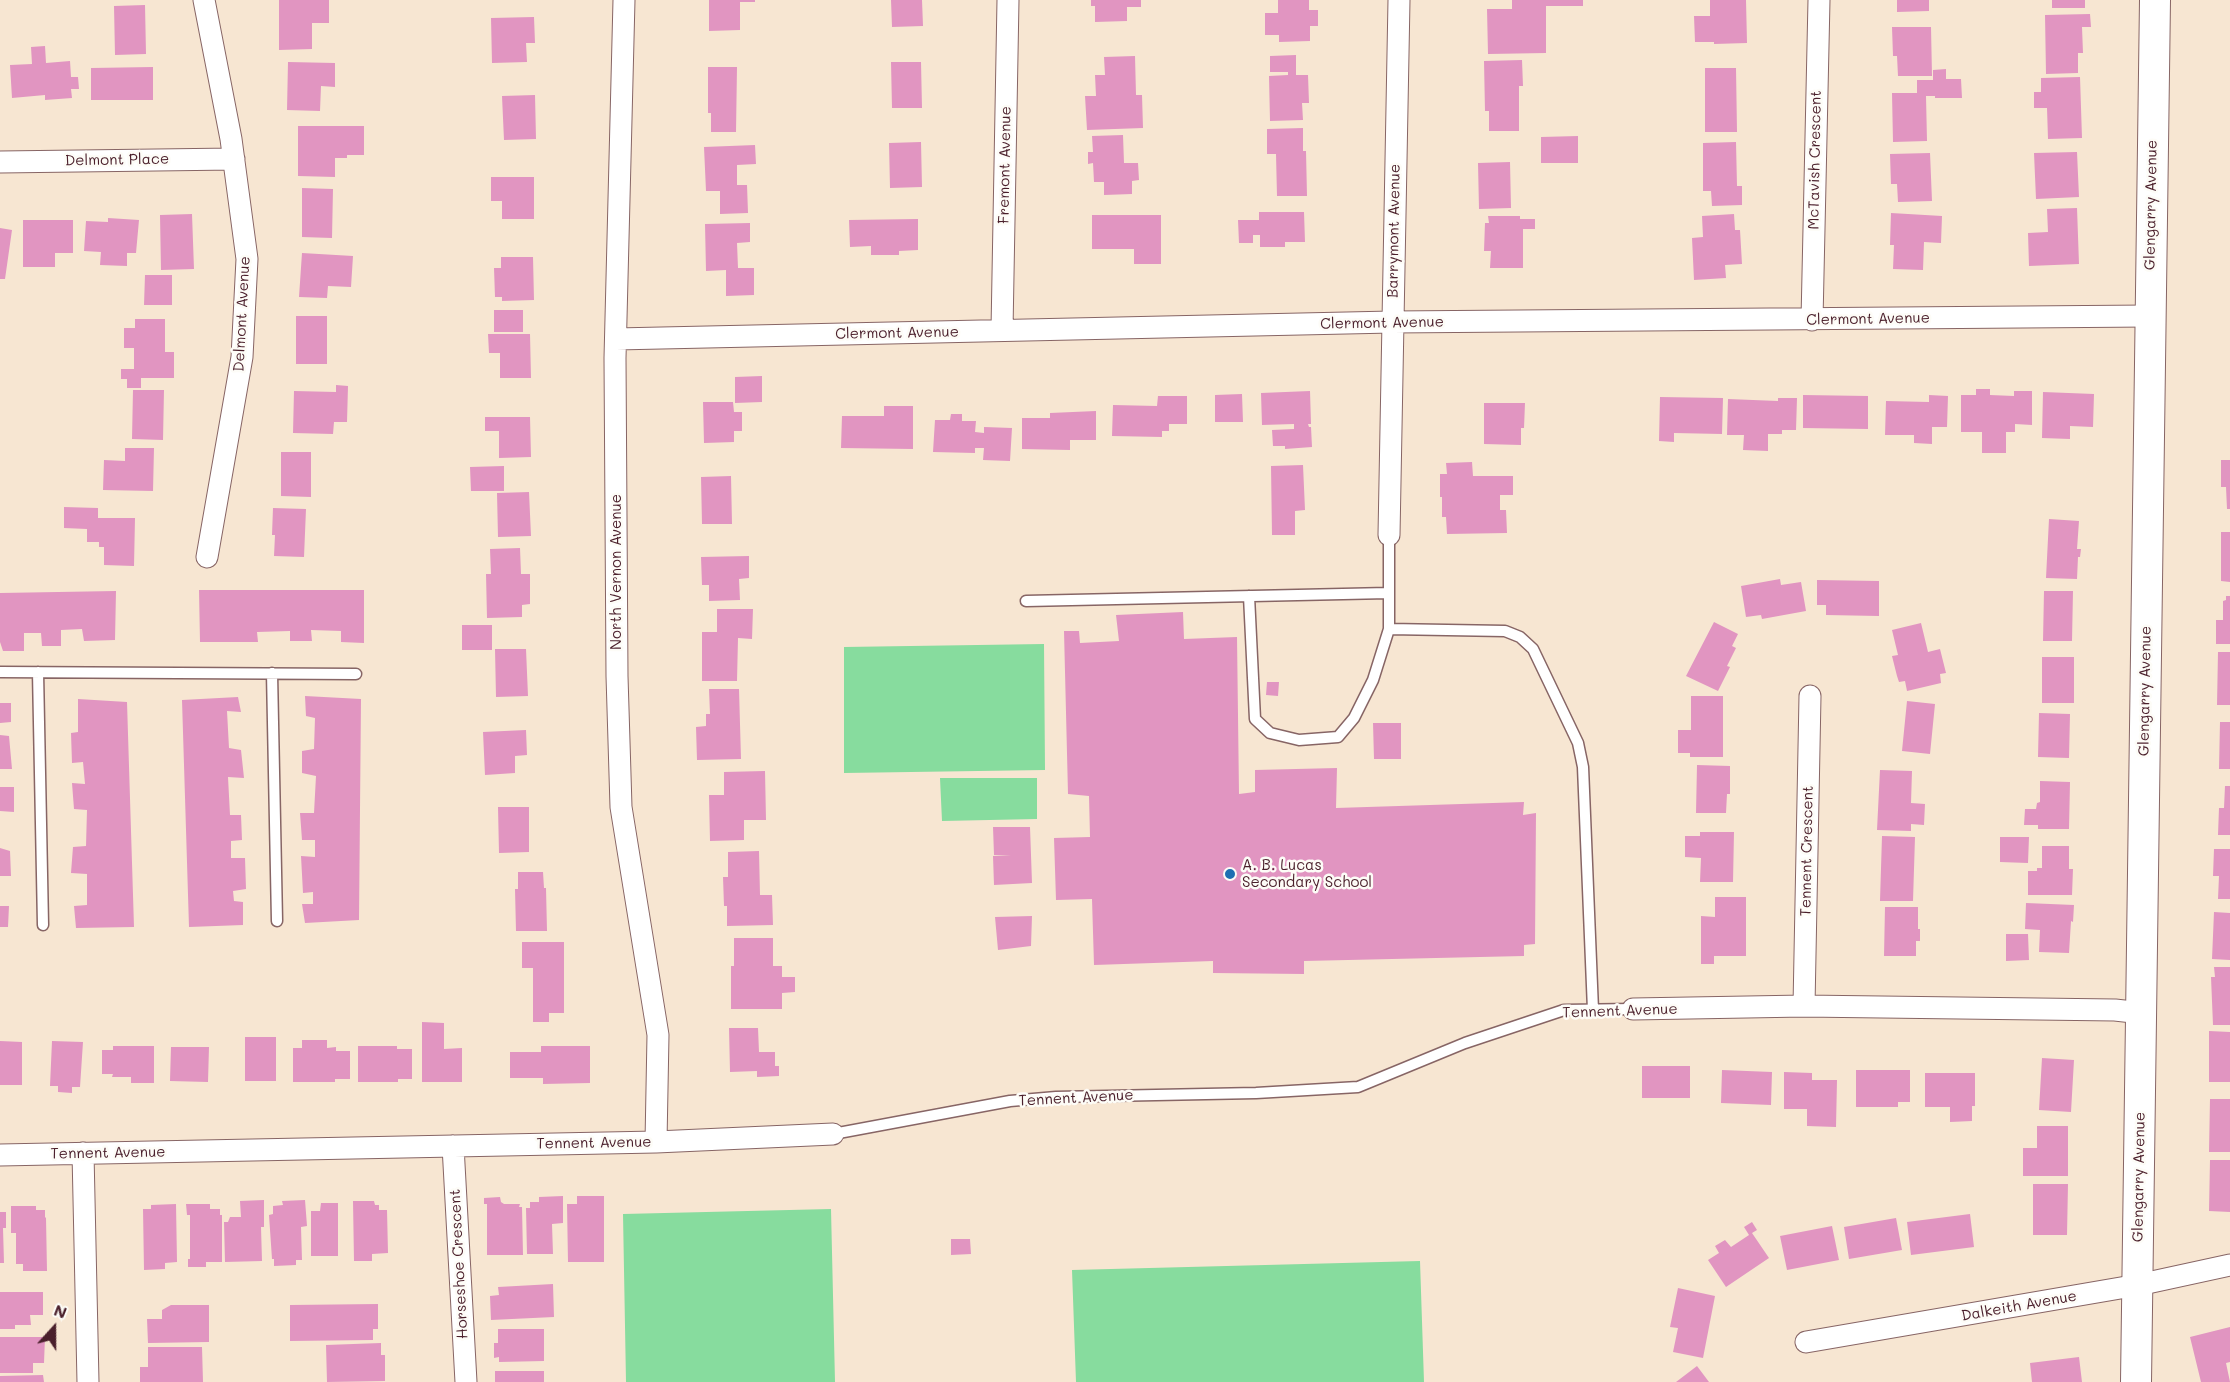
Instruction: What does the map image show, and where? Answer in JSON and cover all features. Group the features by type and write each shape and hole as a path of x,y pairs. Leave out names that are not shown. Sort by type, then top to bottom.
{"street":[{"name":"Delmont Avenue","path":"204,0 234,159 247,259 242,357 207,557"},
{"name":"North Vernon Avenue","path":"624,0 616,339 617,676 621,807 658,1035 656,1142"},
{"name":"Fremont Avenue","path":"1002,330 1008,0"},
{"name":"Barrymont Avenue","path":"1389,535 1399,0"},
{"name":"McTavish Crescent","path":"1812,320 1819,0"},
{"name":"Glengarry Avenue","path":"2136,1382 2154,0"},
{"name":"Delmont Place","path":"0,162 234,159"},
{"name":"Clermont Avenue","path":"616,339 1392,322 2149,316"},
{"name":"Tennent Crescent","path":"1804,1006 1810,696"},
{"name":"Tennent Avenue","path":"1633,1009 1804,1006 2142,1012"},
{"name":"Tennent Avenue","path":"0,1155 656,1142 833,1134"},
{"name":"Horseshoe Crescent","path":"453,1146 466,1382"},
{"path":"82,1153 88,1382"},
{"name":"Dalkeith Avenue","path":"1806,1342 2138,1285 2230,1265"}],"lane":[{"path":"1249,596 1255,719 1270,733 1299,740 1338,737 1354,718 1373,680 1389,629 1389,535"},
{"path":"1026,601 1388,593"},
{"path":"1389,629 1505,631 1520,637 1533,649 1578,743 1583,767 1593,1010"},
{"path":"0,672 356,674"},
{"path":"38,672 44,925"},
{"path":"272,673 277,921"},
{"name":"Tennent Avenue","path":"833,1134 1010,1101 1056,1097 1256,1093 1358,1088 1465,1043 1564,1010 1633,1009"}],"green space":[{"path":"1044,644 1045,770 844,773 844,647"},
{"path":"940,778 1037,778 1037,819 942,821"},
{"path":"831,1209 835,1382 626,1382 623,1214"},
{"path":"1420,1261 1424,1382 1076,1382 1072,1270"}],"building":[{"path":"279,0 329,0 329,23 312,23 312,49 279,50"},
{"path":"709,0 755,0 755,2 740,2 740,30 709,31"},
{"path":"891,0 922,0 923,26 892,27"},
{"path":"1091,0 1141,0 1141,7 1127,7 1127,21 1095,22 1095,6 1091,6"},
{"path":"1278,0 1309,0 1309,10 1318,10 1318,26 1310,26 1310,41 1279,42 1279,35 1265,35 1265,13 1278,13"},
{"path":"1512,0 1583,0 1583,6 1546,6 1546,53 1488,54 1487,9 1512,9"},
{"path":"1710,0 1746,0 1747,43 1695,42 1694,16 1710,16"},
{"path":"1897,0 1929,0 1929,11 1897,12"},
{"path":"2052,0 2085,0 2085,8 2052,8"},
{"path":"145,5 146,54 115,55 114,6"},
{"path":"2090,14 2091,27 2082,27 2083,53 2078,53 2078,73 2046,74 2045,15"},
{"path":"534,17 535,43 526,43 527,62 492,63 491,18"},
{"path":"1892,27 1931,27 1932,76 1898,76 1897,56 1893,56"},
{"path":"45,46 46,63 70,61 71,77 78,77 79,89 71,89 72,98 45,100 45,95 12,98 10,65 32,64 31,47"},
{"path":"1296,55 1296,75 1308,75 1309,103 1302,103 1303,120 1270,121 1269,76 1288,75 1288,72 1270,72 1270,56"},
{"path":"1135,56 1136,95 1142,95 1143,128 1087,130 1085,96 1096,96 1095,75 1105,75 1104,57"},
{"path":"1522,60 1523,86 1519,86 1519,131 1489,131 1489,111 1485,111 1484,61"},
{"path":"288,62 335,63 335,87 321,86 320,111 287,110"},
{"path":"891,62 921,62 922,108 892,108"},
{"path":"153,67 153,100 91,100 91,68"},
{"path":"708,67 737,67 736,132 711,132 711,113 708,113"},
{"path":"1705,68 1736,68 1737,132 1705,132"},
{"path":"1946,69 1946,79 1961,79 1962,98 1926,96 1927,141 1893,142 1892,93 1917,93 1917,80 1933,80 1933,70"},
{"path":"2080,77 2082,138 2048,139 2047,108 2034,108 2034,92 2041,92 2041,78"},
{"path":"535,95 536,139 504,140 502,96"},
{"path":"298,126 364,126 364,155 335,158 335,177 298,176"},
{"path":"1303,128 1307,196 1277,196 1276,154 1267,154 1267,129"},
{"path":"1123,135 1124,163 1138,163 1139,180 1132,181 1132,194 1104,195 1104,182 1094,182 1093,163 1088,164 1088,152 1093,152 1092,136"},
{"path":"1578,136 1578,163 1541,163 1541,137"},
{"path":"921,142 922,187 890,188 889,143"},
{"path":"1736,142 1737,186 1742,186 1742,205 1712,206 1711,191 1703,191 1703,143"},
{"path":"755,145 756,164 737,165 737,185 747,185 748,213 720,214 720,191 706,191 704,147"},
{"path":"2077,152 2079,197 2036,199 2034,153"},
{"path":"1930,153 1932,201 1898,202 1897,184 1891,184 1890,154"},
{"path":"1510,162 1511,208 1479,209 1478,163"},
{"path":"491,177 534,177 534,219 502,219 502,201 491,201"},
{"path":"302,188 333,189 332,238 302,237"},
{"path":"2077,208 2079,264 2029,266 2028,233 2048,232 2047,209"},
{"path":"1259,212 1304,212 1305,242 1285,242 1285,247 1260,247 1260,235 1253,235 1253,243 1239,243 1238,220 1259,220"},
{"path":"1891,213 1942,216 1941,243 1924,242 1923,270 1893,269 1894,245 1890,245"},
{"path":"192,214 194,269 161,270 160,215"},
{"path":"1734,214 1735,230 1740,230 1742,264 1725,265 1726,278 1694,280 1692,238 1703,237 1702,216"},
{"path":"1092,215 1161,215 1161,264 1134,264 1134,249 1092,249"},
{"path":"1488,216 1520,216 1520,219 1535,219 1535,229 1523,229 1523,268 1490,268 1491,251 1484,251 1485,223 1489,223"},
{"path":"108,218 139,220 136,253 127,253 127,266 100,265 101,252 84,251 86,221 108,222"},
{"path":"918,219 918,250 899,251 899,255 871,255 871,246 850,247 849,220"},
{"path":"23,220 73,220 73,253 55,253 55,267 23,267"},
{"path":"750,223 750,242 737,243 738,268 754,268 754,295 726,296 726,270 706,271 705,224"},
{"path":"0,228 12,230 5,279 0,279"},
{"path":"302,253 353,256 351,287 328,286 327,298 299,297"},
{"path":"501,257 533,257 534,300 502,301 502,297 495,297 494,268 501,268"},
{"path":"145,275 172,275 172,305 144,305"},
{"path":"494,310 523,310 523,332 494,332"},
{"path":"296,316 327,316 327,364 296,364"},
{"path":"135,319 165,319 165,352 174,352 174,378 141,378 141,388 127,388 127,379 121,379 121,369 134,369 134,348 124,348 124,328 135,328"},
{"path":"488,334 530,334 531,378 500,378 500,353 489,353"},
{"path":"762,376 762,402 735,403 735,377"},
{"path":"336,385 348,386 347,422 334,422 333,434 293,433 294,391 336,392"},
{"path":"1976,389 1990,389 1990,395 2014,396 2014,391 2032,391 2032,425 2015,424 2015,432 2006,432 2006,453 1982,453 1982,432 1961,432 1961,395 1976,395"},
{"path":"133,390 164,390 163,440 132,439"},
{"path":"1310,391 1311,424 1308,424 1311,427 1312,447 1285,449 1285,446 1273,446 1272,430 1294,429 1294,424 1262,425 1261,393"},
{"path":"2043,392 2094,394 2093,427 2070,426 2070,439 2042,438"},
{"path":"1242,394 1243,422 1215,422 1215,395"},
{"path":"1803,395 1868,396 1868,429 1803,428"},
{"path":"1929,395 1948,396 1947,427 1932,427 1932,444 1914,443 1914,435 1885,435 1886,401 1929,402"},
{"path":"1158,396 1187,396 1187,424 1169,424 1169,431 1162,431 1162,437 1112,436 1113,405 1157,406"},
{"path":"1660,397 1723,398 1722,434 1674,433 1674,442 1659,441"},
{"path":"1778,398 1797,398 1796,430 1782,430 1782,434 1768,434 1768,451 1743,450 1744,435 1727,435 1728,399 1778,401"},
{"path":"703,402 733,402 734,412 742,412 742,431 734,431 734,442 704,443"},
{"path":"1484,403 1525,403 1521,445 1484,444"},
{"path":"884,406 913,406 913,449 841,448 842,416 884,416"},
{"path":"1096,411 1096,440 1070,440 1070,450 1022,449 1022,418 1050,418 1050,413"},
{"path":"951,414 962,414 962,421 976,421 975,432 984,433 984,427 1012,428 1010,461 983,460 984,448 975,448 975,453 933,452 935,420 950,420"},
{"path":"485,417 530,417 531,457 499,458 499,431 485,431"},
{"path":"125,448 154,448 153,491 103,490 104,460 125,461"},
{"path":"281,452 311,452 311,497 281,496"},
{"path":"2221,460 2230,460 2230,509 2227,509 2226,487 2221,487"},
{"path":"1472,462 1473,476 1513,476 1513,495 1500,495 1500,510 1506,510 1507,533 1447,534 1446,517 1442,517 1440,474 1447,474 1446,463"},
{"path":"1303,465 1305,510 1295,511 1295,535 1272,535 1271,466"},
{"path":"504,466 504,491 471,491 470,467"},
{"path":"731,476 732,524 702,524 701,477"},
{"path":"529,492 531,536 498,537 497,493"},
{"path":"64,507 98,508 98,518 135,518 134,566 104,565 104,547 99,547 99,542 87,542 87,529 64,528"},
{"path":"273,508 306,509 304,557 274,556"},
{"path":"2049,519 2079,521 2077,549 2081,549 2080,557 2078,557 2077,579 2046,578"},
{"path":"2221,532 2230,532 2230,582 2221,581"},
{"path":"520,548 521,574 530,574 530,604 522,605 522,617 487,618 486,574 491,574 490,549"},
{"path":"749,556 749,578 739,579 740,600 709,601 709,585 702,585 701,557"},
{"path":"1780,579 1781,585 1801,582 1806,611 1762,619 1761,615 1746,617 1741,586"},
{"path":"1817,580 1879,581 1879,616 1826,615 1826,605 1817,605"},
{"path":"199,590 364,590 364,643 341,642 341,631 311,630 312,641 290,641 290,631 257,632 258,642 200,642"},
{"path":"116,591 115,640 84,641 82,629 61,630 61,646 42,646 41,633 24,633 24,651 3,651 0,642 0,593"},
{"path":"2044,591 2073,591 2072,641 2043,641"},
{"path":"2226,596 2230,596 2230,644 2216,644 2216,620 2223,620 2223,601 2226,600"},
{"path":"717,609 753,609 752,639 738,638 737,681 702,681 702,632 717,632"},
{"path":"1183,612 1184,639 1237,637 1239,794 1255,792 1255,770 1337,768 1336,808 1524,802 1523,815 1536,813 1535,944 1524,945 1524,956 1304,961 1304,974 1213,973 1213,961 1094,965 1092,899 1056,900 1054,838 1090,837 1089,796 1068,794 1064,631 1079,631 1080,643 1119,641 1116,615"},
{"path":"1714,622 1738,634 1732,646 1736,648 1727,666 1730,667 1718,691 1686,676"},
{"path":"1921,623 1928,652 1940,649 1946,673 1940,674 1941,683 1907,691 1905,681 1899,682 1892,656 1898,655 1892,630"},
{"path":"462,625 492,625 492,650 462,650"},
{"path":"495,649 526,649 528,696 496,697"},
{"path":"2218,652 2230,652 2230,705 2217,705"},
{"path":"2042,657 2074,657 2074,703 2042,703"},
{"path":"1267,682 1279,682 1278,696 1266,695"},
{"path":"709,689 739,689 741,759 697,760 696,727 706,726 706,714 710,714"},
{"path":"305,696 361,699 359,920 305,923 302,904 313,904 313,892 303,893 301,856 315,857 315,840 302,840 300,813 314,813 316,776 302,773 302,751 314,749 315,718 306,716"},
{"path":"1691,696 1723,696 1723,757 1690,757 1690,753 1678,753 1678,730 1691,730"},
{"path":"238,697 241,712 227,711 229,748 241,750 244,778 228,777 230,815 241,815 242,840 231,841 231,858 245,858 246,889 233,891 234,901 243,902 243,925 189,927 182,700"},
{"path":"78,699 127,702 134,927 76,928 74,906 87,905 87,874 71,873 73,847 86,846 87,810 74,809 72,783 85,784 83,762 72,763 71,733 78,732"},
{"path":"1907,701 1935,704 1930,754 1902,751"},
{"path":"0,703 11,703 11,722 0,723"},
{"path":"2039,713 2070,714 2069,758 2038,757"},
{"path":"2220,722 2230,722 2230,769 2219,769"},
{"path":"1373,723 1401,723 1401,759 1374,759"},
{"path":"526,730 527,755 515,756 515,773 485,775 483,732"},
{"path":"0,735 9,736 12,769 0,769"},
{"path":"1697,765 1730,766 1730,794 1727,794 1726,813 1696,813"},
{"path":"1880,770 1912,771 1911,803 1925,804 1924,825 1911,824 1911,831 1877,830"},
{"path":"765,771 766,820 744,820 744,840 710,841 709,795 724,795 724,772"},
{"path":"2040,781 2070,782 2069,829 2038,829 2038,825 2024,825 2025,809 2036,809 2037,803 2040,802"},
{"path":"2225,786 2230,786 2230,835 2218,835 2219,808 2224,808"},
{"path":"0,787 14,787 14,812 0,811"},
{"path":"498,807 529,807 529,852 499,853"},
{"path":"993,827 1030,827 1032,883 994,885 993,856 1011,855 994,855"},
{"path":"1700,832 1734,832 1733,882 1700,882 1701,858 1685,857 1685,836 1700,836"},
{"path":"1882,836 1915,837 1913,901 1880,901"},
{"path":"2000,837 2029,837 2028,863 2000,862"},
{"path":"2042,846 2069,846 2069,869 2073,869 2072,895 2028,895 2028,871 2037,871 2037,868 2042,868"},
{"path":"0,848 10,851 11,876 0,876"},
{"path":"2214,849 2230,849 2230,899 2218,899 2219,876 2213,876"},
{"path":"759,851 760,895 772,895 773,925 727,926 723,877 728,877 728,852"},
{"path":"518,872 543,872 544,888 546,888 547,931 516,931 515,889 518,889"},
{"path":"1715,897 1746,897 1746,956 1714,956 1714,964 1701,964 1701,916 1715,917"},
{"path":"2026,903 2074,905 2069,953 2039,952 2040,930 2025,929"},
{"path":"0,906 9,906 8,927 0,927"},
{"path":"1885,907 1918,907 1920,941 1916,941 1916,956 1884,956"},
{"path":"2214,912 2230,913 2230,960 2212,959"},
{"path":"1032,916 1031,946 998,950 995,917"},
{"path":"2006,934 2028,934 2029,960 2006,961"},
{"path":"734,938 773,938 773,966 782,966 782,977 795,977 795,992 782,993 782,1009 731,1009 731,966 734,966"},
{"path":"522,942 564,942 564,1013 549,1013 549,1022 533,1022 533,968 522,968"},
{"path":"2214,967 2230,967 2230,1025 2213,1025 2211,977 2215,977"},
{"path":"422,1022 444,1023 444,1049 462,1048 462,1082 422,1082"},
{"path":"729,1028 758,1028 759,1052 775,1052 775,1066 779,1066 779,1076 757,1077 757,1071 730,1072"},
{"path":"2209,1031 2230,1032 2230,1082 2209,1082"},
{"path":"245,1037 276,1037 276,1081 245,1081"},
{"path":"302,1040 327,1040 327,1048 336,1047 336,1051 350,1051 350,1079 335,1079 335,1082 293,1082 293,1048 302,1048"},
{"path":"0,1041 22,1042 22,1085 0,1085"},
{"path":"52,1041 83,1042 80,1087 72,1087 72,1093 58,1092 58,1086 50,1086"},
{"path":"113,1046 154,1046 154,1083 131,1083 131,1077 112,1077 113,1074 102,1074 102,1050 113,1050"},
{"path":"358,1046 397,1046 397,1049 412,1049 412,1079 398,1079 398,1082 358,1082"},
{"path":"541,1046 590,1046 590,1083 543,1084 543,1078 510,1078 510,1052 541,1052"},
{"path":"171,1047 209,1047 208,1082 170,1081"},
{"path":"2042,1058 2074,1060 2071,1112 2039,1110"},
{"path":"1642,1066 1690,1066 1690,1098 1642,1098"},
{"path":"1722,1070 1772,1072 1771,1105 1721,1103"},
{"path":"1856,1070 1910,1070 1910,1102 1898,1102 1898,1107 1856,1107"},
{"path":"1784,1072 1812,1073 1812,1080 1837,1080 1836,1127 1807,1126 1807,1109 1784,1109"},
{"path":"1925,1073 1975,1073 1975,1106 1972,1106 1972,1121 1950,1122 1950,1107 1925,1107"},
{"path":"2210,1099 2230,1099 2230,1152 2209,1152"},
{"path":"2037,1126 2068,1126 2068,1176 2023,1176 2023,1148 2037,1148"},
{"path":"2210,1160 2230,1160 2230,1212 2209,1211"},
{"path":"2033,1184 2068,1184 2067,1235 2033,1235"},
{"path":"563,1196 563,1223 552,1224 553,1254 527,1254 526,1208 530,1208 530,1202 539,1202 539,1197"},
{"path":"577,1196 604,1196 604,1262 568,1262 567,1204 577,1204"},
{"path":"500,1197 504,1204 520,1204 519,1207 522,1207 523,1255 487,1255 487,1204 484,1204 484,1198"},
{"path":"264,1200 264,1227 261,1227 262,1261 225,1262 224,1222 228,1222 230,1217 241,1217 240,1201"},
{"path":"305,1200 307,1226 301,1227 302,1260 296,1260 296,1265 274,1266 269,1215 273,1214 273,1206 283,1205 282,1201"},
{"path":"353,1201 374,1201 375,1205 379,1205 379,1210 387,1210 388,1253 372,1254 372,1261 354,1261"},
{"path":"321,1203 338,1203 338,1256 311,1256 311,1211 320,1211"},
{"path":"176,1204 177,1262 165,1263 165,1269 144,1270 143,1209 151,1209 151,1205"},
{"path":"186,1204 210,1204 210,1209 220,1209 222,1262 206,1262 206,1267 188,1267 190,1215 187,1215"},
{"path":"11,1206 36,1206 36,1210 45,1210 47,1271 23,1271 23,1264 16,1264 16,1233 11,1233"},
{"path":"0,1212 6,1212 6,1228 3,1228 4,1263 0,1263"},
{"path":"1970,1214 1974,1247 1911,1255 1907,1222"},
{"path":"1896,1218 1902,1250 1849,1259 1844,1227"},
{"path":"1752,1222 1757,1230 1752,1233 1769,1258 1726,1287 1708,1260 1719,1253 1715,1246 1725,1240 1731,1247 1749,1235 1744,1227"},
{"path":"1832,1226 1839,1260 1787,1270 1780,1236"},
{"path":"951,1239 970,1239 971,1254 951,1255"},
{"path":"553,1284 554,1317 491,1320 490,1296 499,1295 498,1287"},
{"path":"1678,1288 1715,1296 1703,1358 1673,1352 1678,1328 1670,1327"},
{"path":"0,1292 43,1292 43,1315 30,1315 31,1325 15,1325 15,1329 0,1329"},
{"path":"378,1304 378,1329 373,1329 373,1340 290,1341 290,1305"},
{"path":"171,1305 209,1305 209,1342 148,1343 147,1319 162,1319 162,1310"},
{"path":"2230,1327 2230,1362 2226,1363 2230,1382 2201,1382 2190,1337"},
{"path":"498,1329 544,1329 544,1361 499,1362 499,1357 494,1358 494,1343 498,1343"},
{"path":"0,1337 45,1337 44,1363 33,1363 33,1373 0,1373"},
{"path":"381,1343 381,1355 385,1355 385,1381 327,1382 326,1345"},
{"path":"148,1347 202,1347 203,1382 140,1382 140,1367 148,1367"},
{"path":"2079,1357 2082,1382 2032,1382 2030,1363"},
{"path":"1697,1366 1709,1382 1676,1382"},
{"path":"495,1371 544,1371 544,1382 495,1382"},
{"path":"43,1375 44,1382 0,1382 0,1376"}],"place":[{"name":"A. B. Lucas Secondary School","path":"1230,874"}]}
